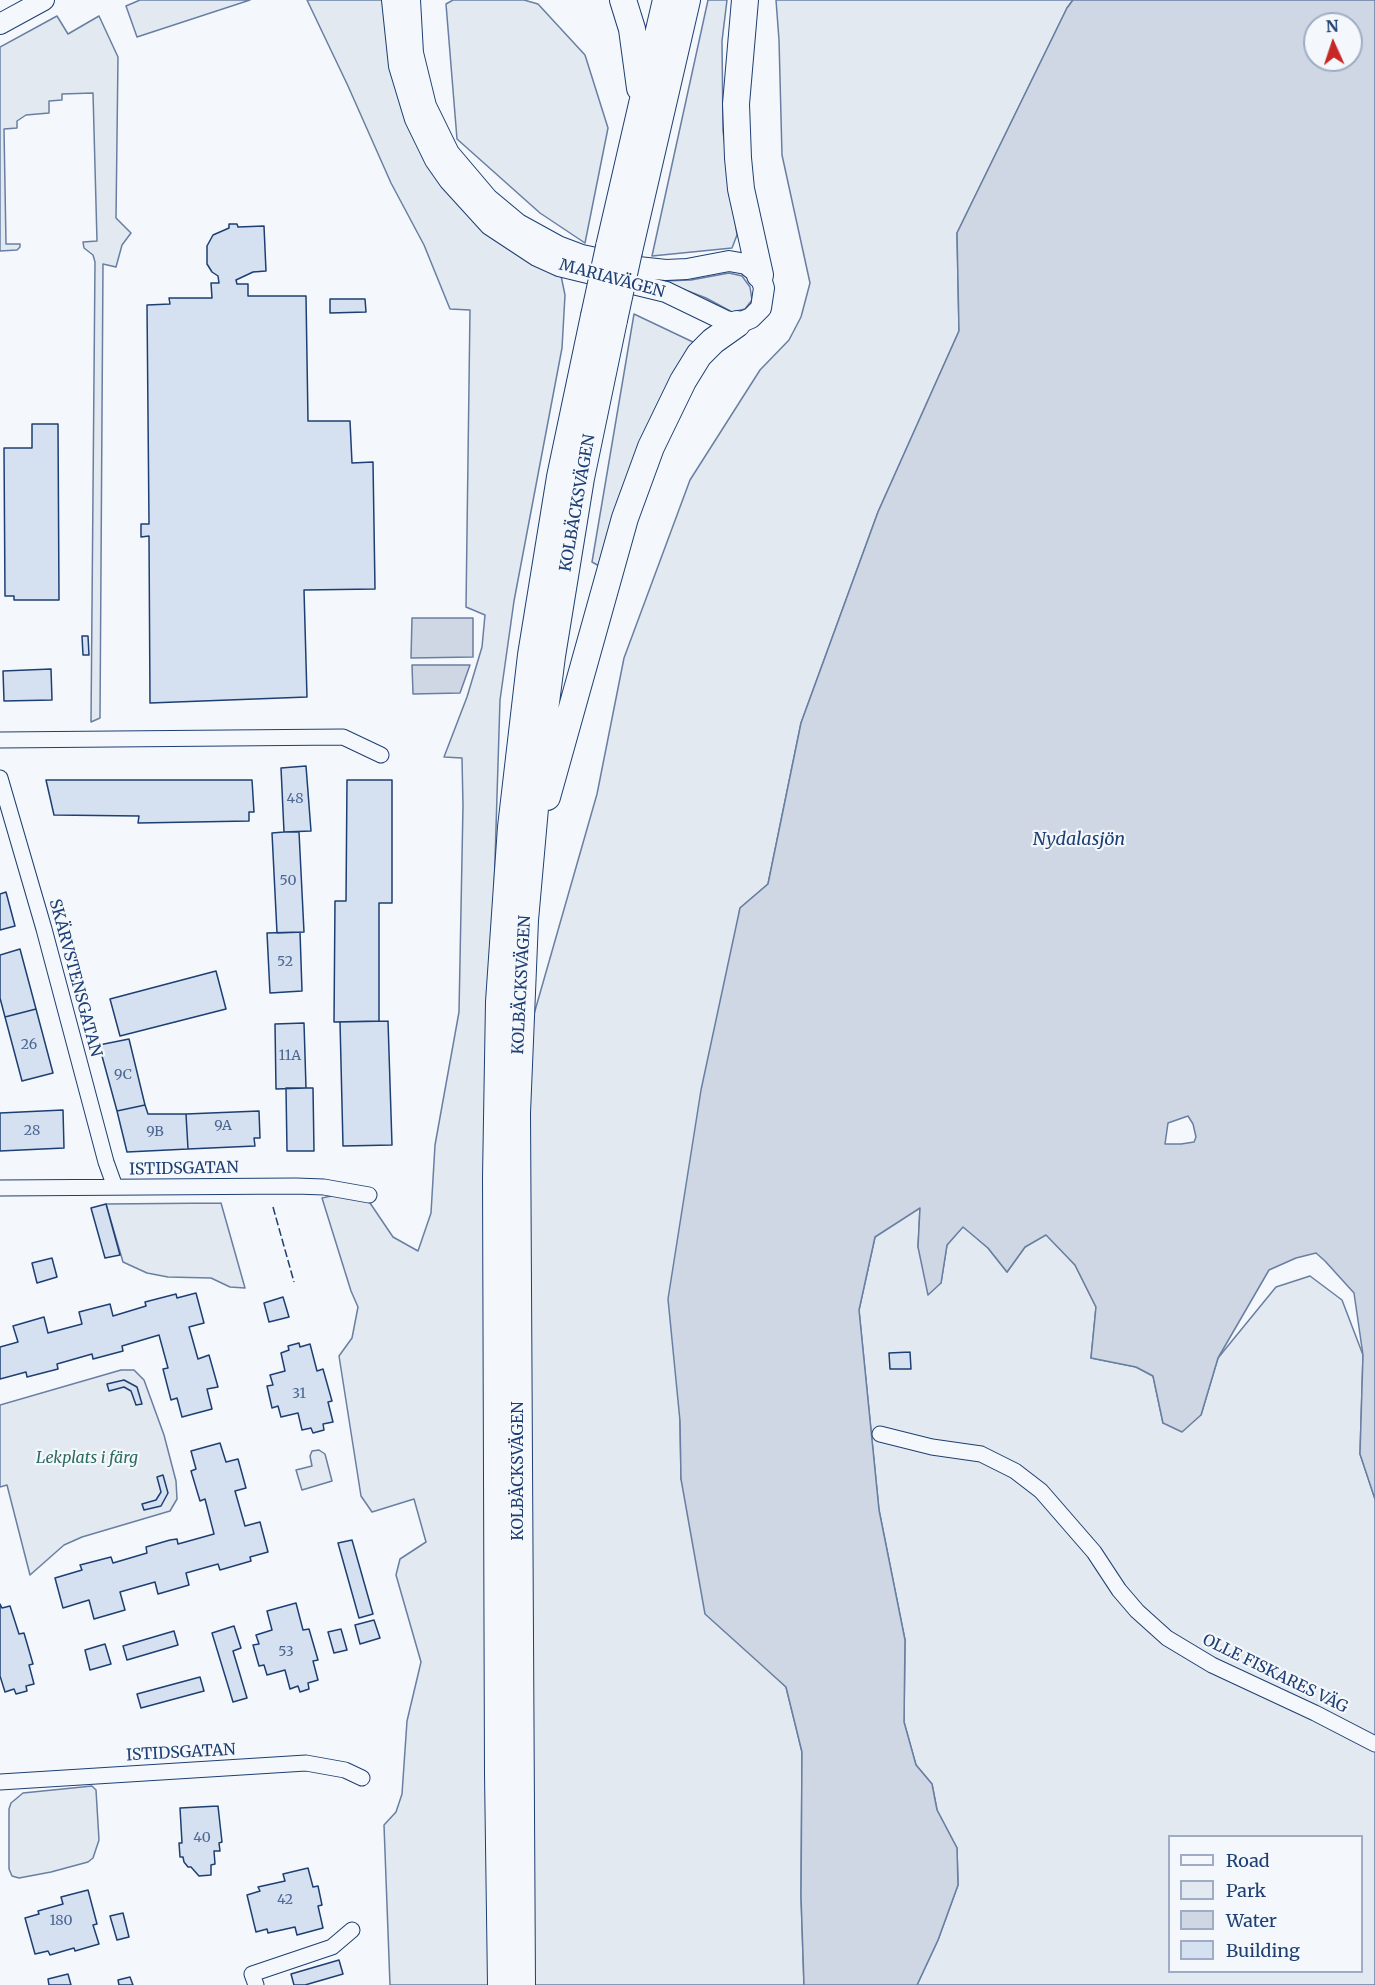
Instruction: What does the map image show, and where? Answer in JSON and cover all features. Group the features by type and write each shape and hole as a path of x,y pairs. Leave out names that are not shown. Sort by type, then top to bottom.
{"highway":[{"path":"623,0 632,29 642,104"},
{"name":"KOLBÄCKSVÄGEN","path":"619,249 642,104 666,0"},
{"name":"KOLBÄCKSVÄGEN","path":"501,1985 496,1258 499,1002 512,827 531,655 560,477 687,0"},
{"path":"745,0 736,105 737,149 741,189 760,275"},
{"name":"KOLBÄCKSVÄGEN","path":"522,1985 517,1113 525,920 541,741 604,318"},
{"path":"531,846 550,789 625,518 651,447 683,381 699,355 713,341 737,324"}],"street":[{"path":"0,24 44,0"},
{"name":"MARIAVÄGEN","path":"392,0 399,66 414,119 435,160 449,180 490,225 537,256 559,266 666,292 713,316 737,324"},
{"name":"MARIAVÄGEN","path":"410,0 413,53 417,75 433,123 449,153 472,183 502,212 518,224 558,246 582,255 638,267 666,270 738,262 746,264 760,275"},
{"path":"737,324 752,318 761,308 764,288 760,275"},
{"path":"0,740 344,737 381,754"},
{"name":"SKÄRVSTENSGATAN","path":"0,778 44,929 106,1162 115,1187"},
{"name":"ISTIDSGATAN","path":"0,1188 296,1186 324,1187 369,1194"},
{"name":"OLLE FISKARES VÄG","path":"880,1434 932,1447 981,1454 1015,1471 1041,1491 1094,1552 1119,1590 1137,1611 1167,1638 1212,1665 1375,1744"},
{"name":"ISTIDSGATAN","path":"0,1782 306,1763 345,1770 362,1778"},
{"path":"256,1985 252,1974 332,1947 352,1930"}],"green space":[{"path":"140,0 250,0 137,37 126,6"},
{"path":"307,0 392,0 407,98 559,266 565,295 562,348 514,601 500,700 488,1084 514,1084 597,794 624,658 690,480 760,370 789,340 801,317 810,283 782,155 776,0 1073,0 1067,8 957,233 959,331 878,512 801,723 768,884 740,908 734,946 680,1421 681,1479 764,1666 786,1687 802,1752 801,1896 804,1985 390,1985 384,1825 396,1812 402,1794 407,1721 421,1662 396,1575 400,1559 426,1542 414,1499 372,1512 361,1496 339,1356 352,1338 358,1307 322,1198 340,1194 368,1200 393,1237 418,1251 431,1213 435,1145 459,1012 462,758 444,757 467,697 482,647 485,615 466,607 470,310 450,309 424,245 391,183"},
{"path":"453,0 524,0 538,4 585,55 608,128 585,243 540,213 457,139 446,4"},
{"path":"708,0 727,0 722,41 723,131 737,235 732,248 652,256"},
{"path":"57,16 68,34 99,16 118,57 116,218 131,233 122,245 116,267 103,264 100,718 91,722 95,262 93,255 84,248 83,242 97,241 93,93 62,94 62,100 49,101 49,113 26,115 17,121 17,128 4,129 6,244 20,244 20,247 17,250 0,251 0,47"},
{"path":"729,273 742,276 750,287 752,300 745,309 732,312 706,298 662,281 691,280"},
{"path":"634,314 695,343 601,567 592,562"},
{"path":"221,1203 245,1288 230,1287 211,1278 168,1277 147,1273 123,1262 106,1204"},
{"path":"920,1207 918,1247 941,1283 947,1245 963,1226 988,1248 1007,1272 1025,1247 1046,1234 1075,1265 1096,1307 1091,1358 1136,1367 1153,1376 1163,1423 1201,1415 1218,1358 1276,1287 1310,1276 1342,1300 1363,1355 1360,1454 1375,1499 1375,1985 917,1985 938,1940 958,1885 957,1848 937,1810 932,1784 916,1765 904,1722 905,1640 879,1510 859,1310 875,1237"},
{"name":"Lekplats i färg","path":"121,1370 134,1370 144,1380 164,1435 176,1481 177,1499 170,1511 82,1537 64,1545 30,1575 7,1485 0,1487 0,1405"},
{"path":"319,1450 325,1454 332,1481 302,1490 296,1470 312,1466 310,1456 312,1451"},
{"path":"92,1786 96,1790 99,1840 93,1858 88,1862 51,1872 19,1878 12,1876 9,1869 9,1809 11,1803 23,1793"}],"water":[{"name":"Nydalasjön","path":"1073,0 1375,0 1375,1499 1360,1454 1363,1355 1354,1293 1316,1253 1296,1258 1269,1270 1218,1358 1201,1415 1182,1432 1163,1423 1153,1376 1136,1367 1091,1358 1096,1307 1075,1265 1046,1235 1025,1247 1007,1272 988,1248 963,1227 947,1245 941,1283 928,1295 918,1247 920,1208 875,1237 859,1310 879,1510 905,1640 904,1722 916,1765 932,1784 937,1810 957,1848 958,1885 938,1940 917,1985 804,1985 801,1896 802,1752 786,1687 705,1614 681,1479 680,1421 668,1299 701,1090 740,908 768,884 801,723 878,512 959,331 957,233 1067,8","holes":["1188,1116 1193,1124 1196,1137 1194,1142 1165,1144 1168,1123"]},
{"path":"412,618 473,618 473,657 411,658"},
{"path":"412,665 470,665 460,693 413,694"}],"building":[{"path":"229,224 237,224 238,227 264,226 266,271 253,272 236,280 237,284 248,284 248,296 306,296 308,421 350,421 352,463 373,462 375,589 304,590 307,697 150,703 149,536 141,537 141,524 149,524 147,305 170,304 169,298 212,298 211,283 219,283 218,276 207,264 207,246 213,235 229,228"},
{"path":"330,299 365,299 366,312 330,313"},
{"path":"32,424 58,424 59,600 14,600 14,596 5,596 4,448 32,448"},
{"path":"82,636 88,636 89,655 83,655"},
{"path":"51,669 52,700 4,701 3,671"},
{"path":"306,766 311,831 284,832 281,768"},
{"path":"46,780 252,780 254,812 249,812 249,821 138,823 139,816 54,815"},
{"path":"347,780 392,780 392,903 379,903 379,1021 334,1022 335,901 346,901"},
{"path":"299,832 304,932 277,933 272,833"},
{"path":"6,892 15,926 0,930 0,894"},
{"path":"300,932 302,991 270,993 267,933"},
{"path":"20,949 36,1009 5,1017 0,998 0,955"},
{"path":"216,971 226,1009 120,1036 110,999"},
{"path":"36,1009 53,1073 22,1081 5,1017"},
{"path":"388,1021 392,1145 343,1146 340,1022"},
{"path":"304,1023 306,1088 276,1089 275,1024"},
{"path":"129,1039 145,1105 117,1111 99,1045"},
{"path":"286,1088 313,1088 314,1151 287,1151"},
{"path":"145,1105 148,1114 186,1114 188,1149 127,1152 117,1111"},
{"path":"63,1110 64,1148 0,1151 0,1113"},
{"path":"259,1111 260,1138 254,1138 255,1146 188,1149 186,1114"},
{"path":"106,1204 120,1255 105,1258 91,1208"},
{"path":"52,1258 57,1277 37,1283 32,1263"},
{"path":"196,1293 204,1323 189,1327 198,1359 209,1355 218,1387 207,1389 212,1409 182,1417 177,1398 171,1400 163,1369 168,1368 159,1335 122,1346 123,1351 93,1359 92,1354 57,1364 58,1369 27,1377 26,1372 0,1379 0,1347 18,1342 13,1326 44,1317 48,1333 82,1324 79,1312 110,1304 113,1316 146,1306 145,1302 176,1294 177,1298"},
{"path":"283,1297 289,1317 269,1322 264,1303"},
{"path":"299,1343 300,1347 310,1344 317,1371 323,1369 332,1401 328,1402 333,1422 323,1424 324,1430 313,1433 311,1428 302,1430 298,1413 281,1417 278,1406 272,1408 267,1386 273,1385 270,1375 285,1371 281,1353 289,1350 288,1346"},
{"path":"910,1352 911,1369 890,1369 889,1353"},
{"path":"124,1380 137,1387 142,1404 136,1405 131,1391 124,1387 109,1391 107,1384"},
{"path":"220,1443 226,1462 238,1459 246,1488 235,1491 245,1526 260,1522 268,1552 250,1557 251,1561 220,1570 218,1564 186,1573 189,1585 158,1594 155,1582 120,1592 125,1610 94,1619 89,1600 63,1608 55,1578 82,1570 80,1565 111,1557 113,1563 147,1553 146,1547 170,1540 177,1539 178,1544 214,1534 205,1499 200,1501 191,1471 196,1469 191,1451"},
{"path":"163,1475 168,1493 161,1506 144,1510 142,1504 156,1500 161,1492 157,1477"},
{"path":"352,1540 373,1614 359,1618 338,1543"},
{"path":"296,1603 303,1630 309,1629 318,1660 313,1661 318,1680 308,1683 309,1689 300,1692 298,1686 290,1689 285,1670 267,1675 264,1665 259,1666 253,1645 259,1644 256,1635 272,1630 267,1611"},
{"path":"0,1604 2,1608 10,1606 19,1634 24,1633 33,1664 29,1665 34,1684 26,1686 27,1691 16,1694 14,1689 5,1692 0,1676"},
{"path":"374,1620 380,1638 360,1644 355,1625"},
{"path":"234,1626 241,1648 233,1651 247,1698 233,1702 212,1633"},
{"path":"341,1629 347,1650 334,1653 328,1632"},
{"path":"174,1631 178,1645 127,1660 123,1646"},
{"path":"105,1644 111,1664 90,1670 85,1650"},
{"path":"200,1677 204,1691 141,1708 137,1694"},
{"path":"218,1806 222,1842 219,1843 220,1851 214,1851 215,1864 211,1865 211,1875 199,1876 191,1867 188,1867 183,1857 180,1857 179,1843 182,1843 180,1808"},
{"path":"308,1868 313,1887 318,1886 322,1905 318,1906 323,1928 297,1935 295,1927 268,1933 267,1929 256,1932 247,1895 260,1891 258,1887 285,1881 283,1874"},
{"path":"88,1890 97,1924 93,1925 99,1944 50,1955 48,1951 35,1954 25,1918 39,1914 38,1911 63,1904 61,1897"},
{"path":"123,1913 129,1937 117,1940 110,1916"},
{"path":"339,1960 343,1974 305,1985 294,1985 291,1974"},
{"path":"68,1974 71,1985 49,1985 48,1979"},
{"path":"130,1977 133,1985 119,1985 118,1980"}],"fence":[{"path":"273,1207 294,1282"}]}
